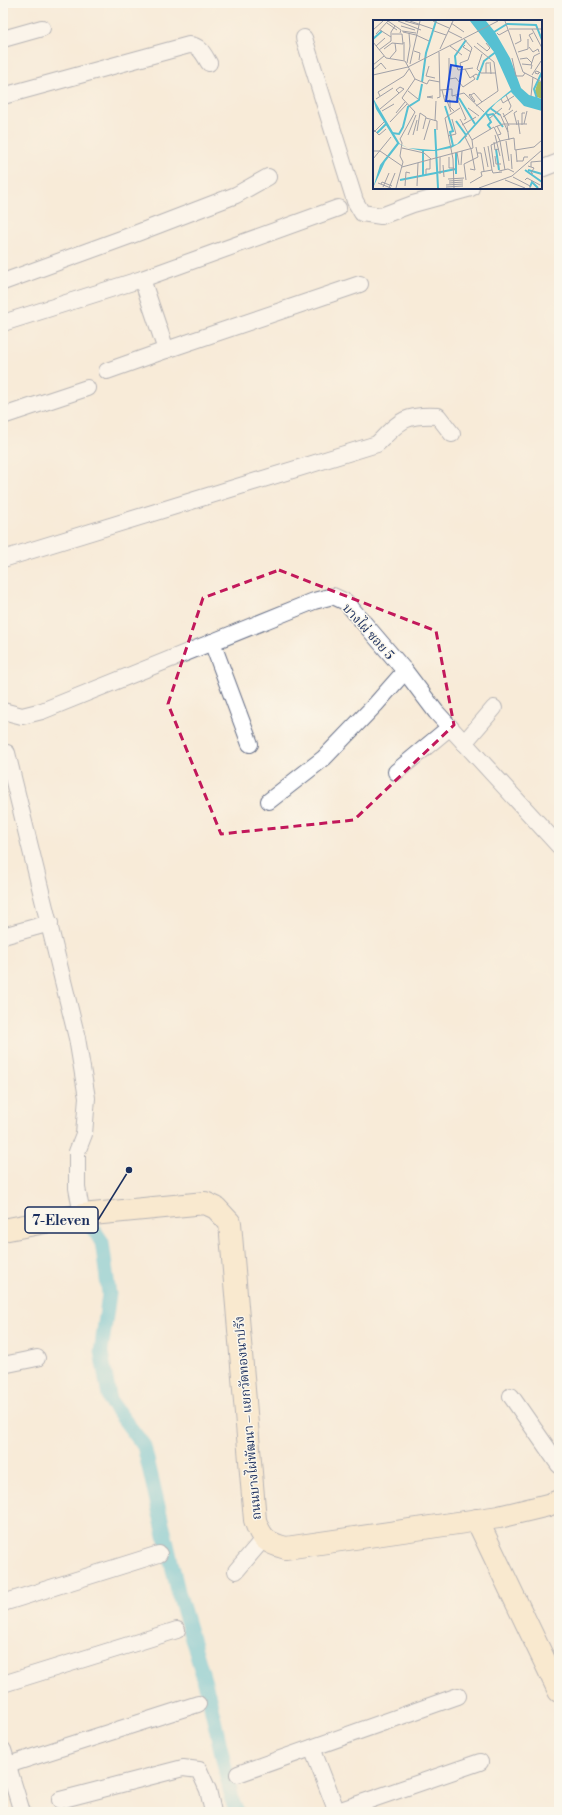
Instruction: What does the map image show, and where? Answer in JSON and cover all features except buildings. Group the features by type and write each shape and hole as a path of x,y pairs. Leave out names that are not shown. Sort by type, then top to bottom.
{"street":[{"path":"3,39 42,28"},
{"path":"304,38 356,201 362,213 381,216 413,204 467,189"},
{"path":"3,96 189,45 195,45 199,48 209,62"},
{"path":"542,168 559,162"},
{"path":"3,282 236,195 268,177"},
{"path":"3,323 142,279 338,208"},
{"path":"142,279 166,350"},
{"path":"107,371 360,284"},
{"path":"3,416 86,388"},
{"path":"3,559 378,444 400,421 420,415 438,416 452,434"},
{"name":"บางไผ่ ซอย 5","path":"3,711 22,716 42,711 314,601 333,596 346,602 405,671 450,727 559,846"},
{"path":"212,642 250,744"},
{"path":"269,802 324,758 376,704 405,671"},
{"path":"464,743 494,708"},
{"path":"396,772 450,727"},
{"path":"7,753 50,923 78,1044 87,1098 84,1134 77,1152 77,1188 82,1214"},
{"path":"3,936 50,923"},
{"name":"ถนนบางไผ่พัฒนา – แยกวัดทองนาปรัง","path":"3,1230 82,1214 205,1203 216,1208 230,1223 255,1520 259,1531 264,1538 272,1544 286,1548 499,1517 548,1506 559,1501"},
{"path":"3,1365 37,1358"},
{"path":"511,1396 559,1465"},
{"path":"477,1520 559,1691"},
{"path":"236,1571 264,1538"},
{"path":"3,1603 158,1554"},
{"path":"3,1684 178,1630"},
{"path":"238,1774 458,1696"},
{"path":"22,1812 5,1757 198,1704"},
{"path":"312,1748 336,1812 480,1762"},
{"path":"60,1800 183,1768 199,1770 208,1790 213,1812"}],"highlighted area":[{"path":"279,570 436,631 454,725 354,820 221,834 168,704 203,598"}],"waterway":[{"path":"89,1223 102,1242 109,1294 101,1352 110,1401 144,1446 178,1591 208,1693 233,1803 237,1812"}],"place":[{"name":"7-Eleven","path":"129,1170"}]}
